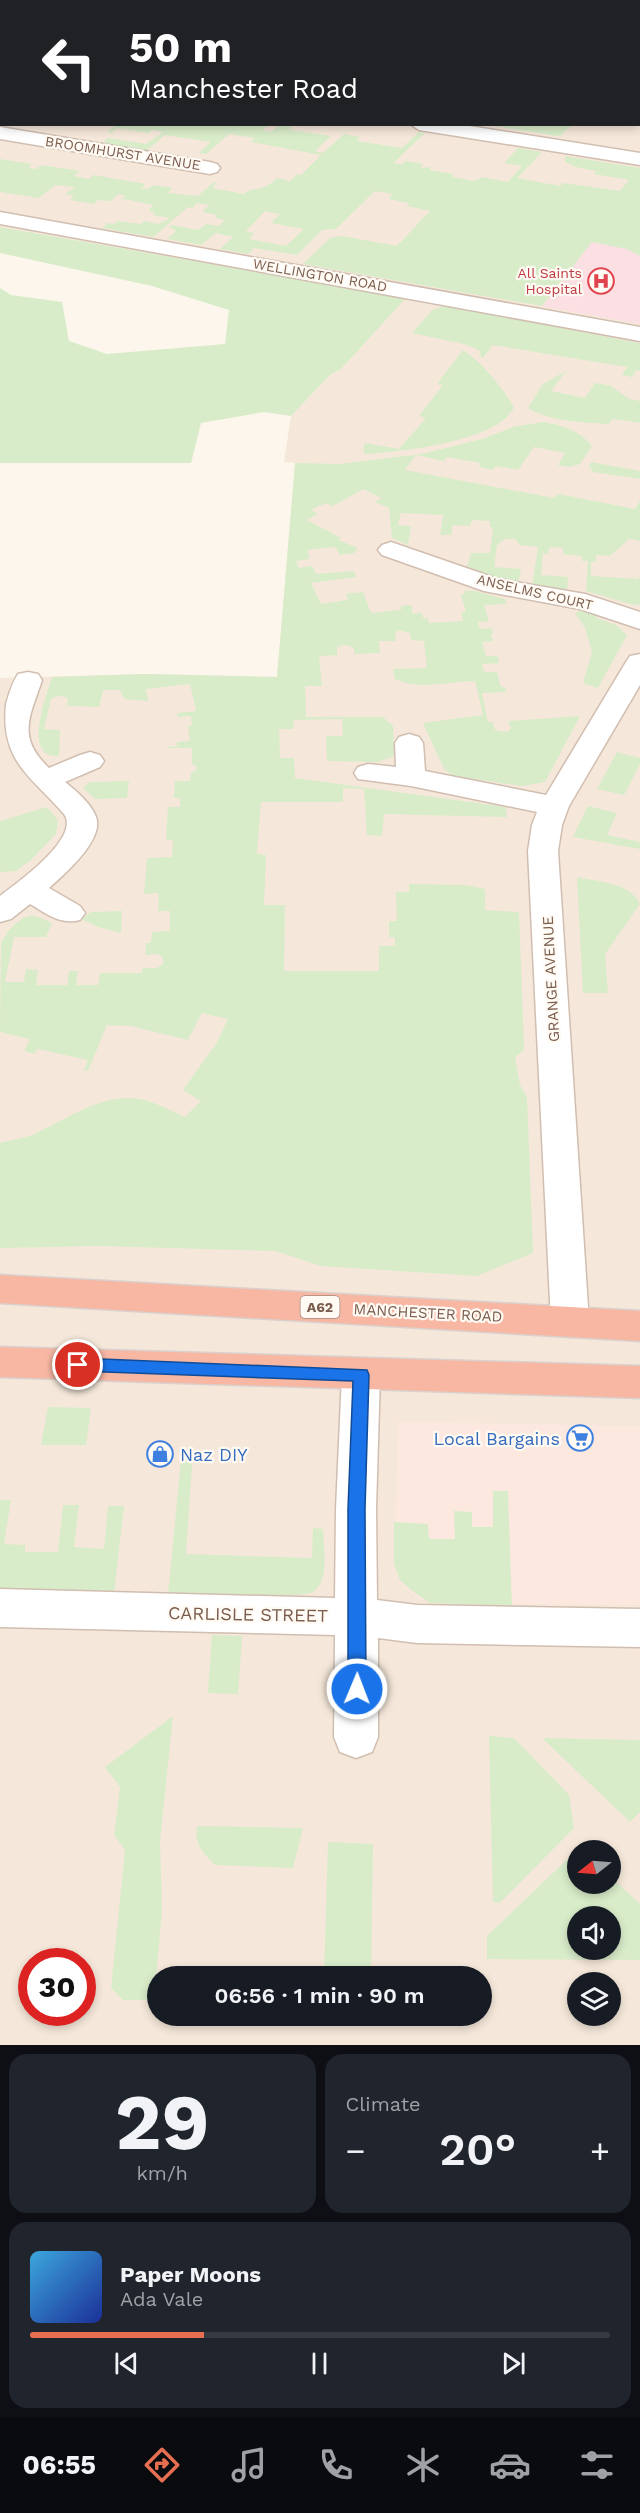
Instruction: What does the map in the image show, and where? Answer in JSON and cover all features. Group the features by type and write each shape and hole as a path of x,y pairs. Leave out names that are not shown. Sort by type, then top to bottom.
{"highway":[{"name":"MANCHESTER ROAD","path":"0,1289 640,1326"},
{"path":"2,1360 361,1375 640,1382"}],"street":[{"path":"432,126 640,159"},
{"name":"BROOMHURST AVENUE","path":"0,133 210,168"},
{"name":"WELLINGTON ROAD","path":"0,218 640,334"},
{"name":"ANSELMS COURT","path":"391,550 421,569 493,586 585,602 640,621"},
{"name":"GRANGE AVENUE","path":"570,1322 543,852 547,825 554,806 640,662"},
{"path":"0,912 60,860 78,841 84,830 83,819 30,767 20,754 14,739 15,724 28,680"},
{"path":"409,743 411,777"},
{"path":"45,780 90,761"},
{"path":"368,773 411,777 554,806"},
{"path":"27,889 69,913"},
{"path":"356,1737 358,1617 356,1509 361,1375"},
{"name":"CARLISLE STREET","path":"0,1608 358,1617 417,1624 640,1628"}],"shaded area":[{"path":"0,126 640,126 640,2045 0,2045 0,678 145,674 277,677 295,468 295,463 284,462 291,416 331,374 341,369 405,298 0,227"},
{"name":"All Saints Hospital","path":"592,242 627,249 640,256 640,324 542,306"},
{"path":"398,1422 640,1426 640,1605 430,1603 411,1593 400,1578 395,1562"}],"green space":[{"path":"115,126 267,126 262,130 271,132 278,126 286,126 292,127 289,130 331,136 315,151 323,153 344,134 360,137 357,141 402,148 419,132 425,133 393,163 402,164 406,161 423,164 420,168 431,167 429,170 454,174 452,177 474,181 482,177 508,182 522,166 504,163 518,148 542,152 517,178 560,186 563,183 620,191 629,180 594,174 596,171 565,162 565,156 640,168 640,256 627,249 592,242 542,306 303,264 330,238 342,236 397,246 430,211 389,199 392,194 375,191 336,229 322,230 297,255 254,248 248,254 220,249 233,237 216,233 201,245 167,239 176,231 169,227 171,225 198,230 206,224 219,226 225,220 215,218 217,215 202,212 209,205 197,203 192,208 188,207 153,237 102,228 108,223 114,224 117,221 141,224 145,221 158,224 170,218 153,215 155,212 148,210 154,205 124,199 119,202 125,196 118,194 111,201 98,200 93,204 70,200 74,196 65,194 75,187 55,185 39,198 0,192 0,159 32,164 28,168 36,169 41,165 80,171 74,176 89,179 93,175 146,184 141,188 148,189 153,185 173,188 168,193 198,196 214,182 217,183 212,188 244,194 267,186 277,178 290,181 297,174 301,175 321,155 251,142 255,138 229,134 206,154 199,153 211,142 165,135 146,151 101,144 108,138 146,144 163,132 152,130 149,133 117,128 111,133 107,132","holes":["265,211 280,214 271,223 304,229 286,246 249,239 254,233 246,231"]},
{"path":"494,126 570,126 562,135"},
{"path":"0,227 406,298 341,369 331,374 291,416 264,412 201,423 191,463 0,463 0,288 11,295 62,302 69,341 107,354 225,344 229,310 152,286 0,253"},
{"path":"445,306 640,343 640,371 636,370 632,377 622,375 627,367 493,345 482,359 479,350 464,344 412,333 432,310"},
{"path":"463,350 485,369 509,400 514,408 506,418 488,429 454,441 416,449 365,454 363,451 365,443 399,449 426,418 419,416 443,385 437,384"},
{"path":"566,371 551,391 585,398 595,383 611,386 629,399 640,401 640,423 613,419 608,424 566,421 537,413 528,408 543,384"},
{"path":"543,422 570,429 592,446 580,464 570,467 558,465 565,453 534,447 518,470 496,466 493,470 479,467 480,463 447,457 444,461 416,455 405,470 554,498 558,494 635,509 640,501 640,541 629,539 610,556 596,555 595,562 591,562 591,576 639,579 640,573 640,605 586,591 588,561 582,561 582,556 563,554 563,548 549,547 548,554 543,554 541,575 568,577 567,592 532,586 538,547 519,545 516,539 505,539 497,545 494,567 521,569 518,584 466,569 471,553 490,553 493,528 490,527 490,521 472,520 470,526 453,525 451,535 440,535 443,515 401,513 398,525 411,526 408,545 392,538 389,508 375,502 382,498 363,489 333,506 326,503 311,510 318,514 307,520 341,538 338,540 358,548 354,553 340,555 335,547 307,550 310,559 296,561 299,568 312,566 316,574 354,571 356,577 311,583 321,604 348,600 346,594 363,592 371,613 401,610 401,606 411,605 413,614 422,613 423,618 428,618 429,623 463,621 461,613 466,612 461,595 465,594 464,591 475,591 505,599 507,604 484,605 489,621 478,622 480,629 491,628 494,633 491,634 493,641 482,642 486,656 498,656 499,663 482,664 484,672 497,672 501,687 505,687 506,692 482,693 488,722 493,722 495,730 507,732 511,728 508,721 580,716 545,782 523,786 453,776 444,769 423,723 483,715 475,681 424,685 404,683 395,679 393,669 427,668 424,641 411,640 410,633 399,630 395,633 396,641 379,641 380,653 354,654 354,648 345,645 337,648 337,655 319,656 322,686 305,686 306,717 383,717 393,726 394,756 378,762 327,761 326,736 343,736 342,719 294,720 293,729 279,729 280,758 294,758 295,778 506,807 507,817 384,814 382,836 367,835 364,789 343,788 343,802 261,802 257,854 266,855 264,905 285,905 284,971 379,971 379,946 395,946 395,937 389,937 389,921 397,921 396,892 409,892 409,884 466,885 485,889 485,910 519,912 524,1050 515,1057 520,1085 527,1097 533,1253 477,1276 321,1266 276,1251 99,1246 0,1248 0,1143 32,1135 91,1106 115,1099 143,1100 158,1104 185,1117 201,1101 183,1090 216,1044 228,1019 202,1013 188,1040 130,1026 107,1025 88,1071 84,1070 88,1060 37,1049 34,1054 24,1051 30,1039 0,1032 1,944 10,930 24,918 35,916 52,923 46,937 14,937 5,982 24,982 26,969 38,970 36,985 67,985 69,971 78,971 76,985 98,985 100,973 142,973 143,968 157,968 163,964 163,958 157,954 145,955 146,943 151,943 152,932 170,931 170,911 158,911 159,893 144,894 147,858 172,857 173,840 166,840 168,807 180,807 180,798 174,798 175,781 190,781 191,773 196,770 196,766 192,764 192,748 162,748 177,746 177,742 190,741 188,726 192,725 191,716 178,717 177,713 196,711 190,684 146,689 148,701 124,699 120,690 103,690 99,707 67,706 68,699 60,696 51,699 44,729 60,730 59,756 48,754 41,747 39,737 39,724 52,677 145,674 277,677 295,463 339,464 422,454 482,439 513,427"},
{"path":"591,462 640,471 640,479 593,472 589,466"},
{"path":"584,609 599,614 596,618 616,625 627,635 598,688 583,683 592,652 585,628 575,613"},
{"path":"617,752 640,758 640,764 624,795 597,789"},
{"path":"129,781 127,798 95,799 83,788 90,782"},
{"path":"588,806 617,813 607,835 640,842 640,849 573,837"},
{"path":"47,807 58,820 56,834 31,860 16,871 0,872 0,821"},
{"path":"577,877 621,887 629,891 640,904 605,954 608,993 583,993"},
{"path":"122,911 121,933 98,927 81,919 91,912"},
{"path":"48,1407 91,1408 86,1445 41,1445"},
{"path":"182,1450 193,1450 186,1554 312,1558 313,1528 323,1529 324,1573 317,1588 311,1593 296,1595 168,1595"},
{"path":"493,1491 508,1491 512,1606 430,1603 400,1580 394,1564 394,1522 428,1524 429,1539 455,1539 454,1511 472,1512 472,1527 493,1527"},
{"path":"0,1500 11,1500 4,1544 25,1545 25,1552 58,1552 63,1505 79,1505 74,1547 104,1549 108,1506 124,1506 114,1593 0,1590"},
{"path":"212,1635 242,1636 238,1694 208,1693"},
{"path":"173,1716 160,1841 162,1910 157,1966 147,1966 147,2000 123,2000 111,1988 125,1850 114,1835 120,1787 105,1767"},
{"path":"489,1736 514,1738 569,1795 574,1828 500,1903 493,1902"},
{"path":"542,1738 640,1740 640,1812 630,1822"},
{"path":"197,1826 303,1828 293,1868 215,1865 198,1843"},
{"path":"328,1842 373,1844 371,1966 324,1966"},
{"path":"567,1859 567,1894 621,1894 621,1886 640,1904 640,1960 621,1960 621,1906 567,1906 567,1960 487,1959 487,1936"}],"place":[{"name":"All Saints Hospital","path":"601,281"},
{"name":"Local Bargains","path":"580,1438"},
{"name":"Naz DIY","path":"160,1454"}],"route":[{"path":"78,1365 361,1375 356,1509 357,1689"}]}
